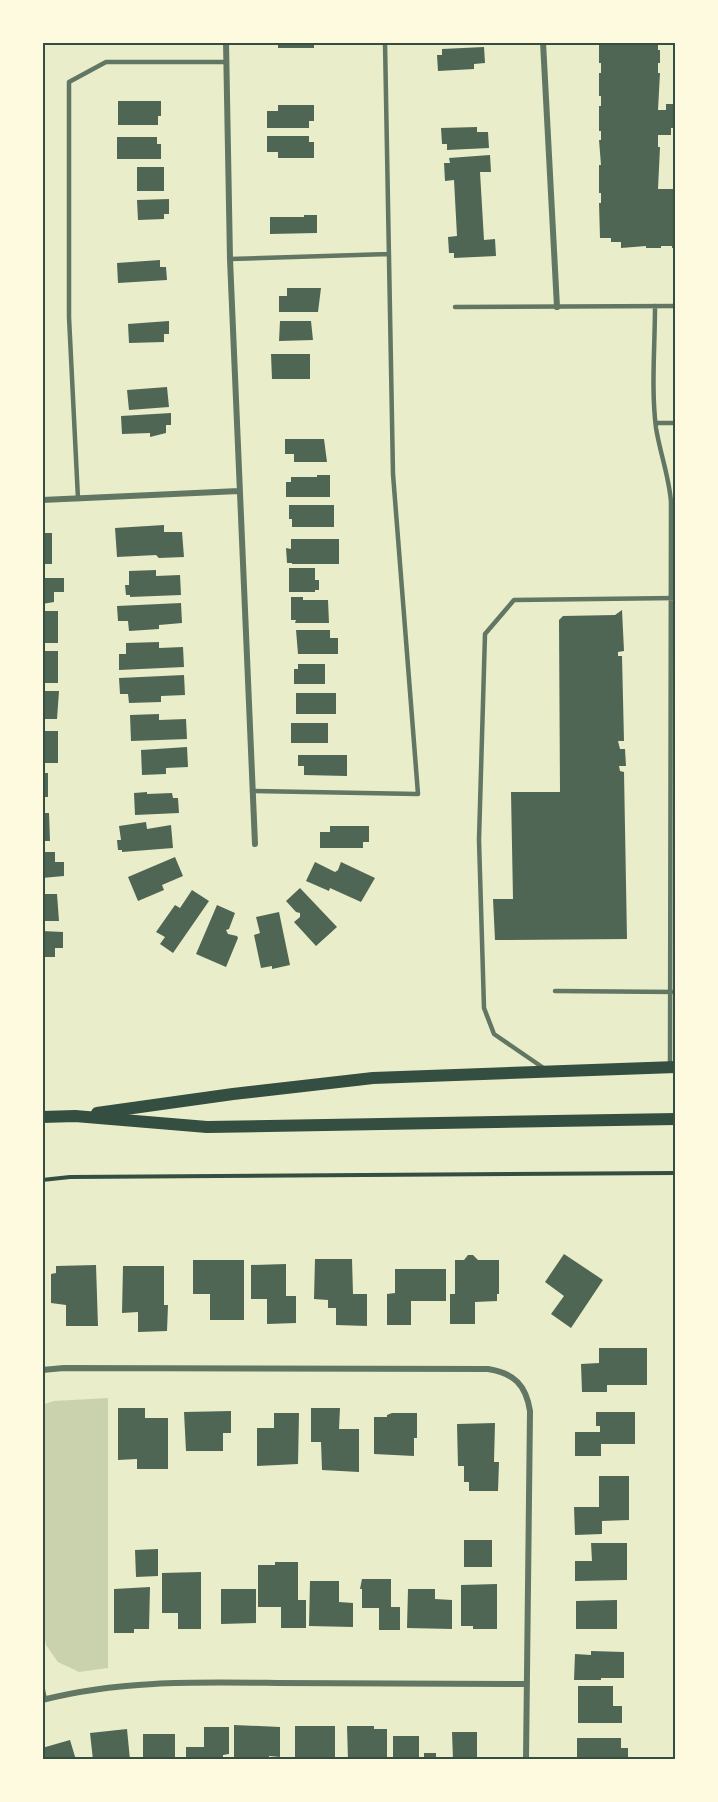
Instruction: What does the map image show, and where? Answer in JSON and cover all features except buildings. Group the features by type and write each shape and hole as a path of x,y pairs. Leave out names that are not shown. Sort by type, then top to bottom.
{"main road":[{"path":"42,1117 75,1116 233,1094 373,1078 673,1067"},
{"path":"75,1116 207,1127 676,1119"}],"street":[{"path":"226,42 230,259 255,844"},
{"path":"543,42 557,307"},
{"path":"42,501 239,491"},
{"path":"42,1370 64,1368 488,1369 505,1372 520,1383 528,1397 530,1411 526,1760"},
{"path":"42,1689 43,1700 82,1690 125,1685 194,1682 527,1684"}],"lane":[{"path":"252,791 418,794 393,474 385,42"},
{"path":"78,499 69,317 69,82 106,62 226,62"},
{"path":"230,259 389,254"},
{"path":"655,306 656,423 670,482 673,549 673,1067"},
{"path":"454,307 676,306"},
{"path":"656,423 676,423"},
{"path":"547,1071 494,1034 484,1008 479,840 485,633 514,600 673,598"},
{"path":"555,991 673,992"}],"path":[{"path":"42,1180 93,1176 676,1173"}],"green space":[{"path":"108,1398 108,1668 79,1672 58,1662 46,1645 42,1626 42,1405 54,1401"}]}
